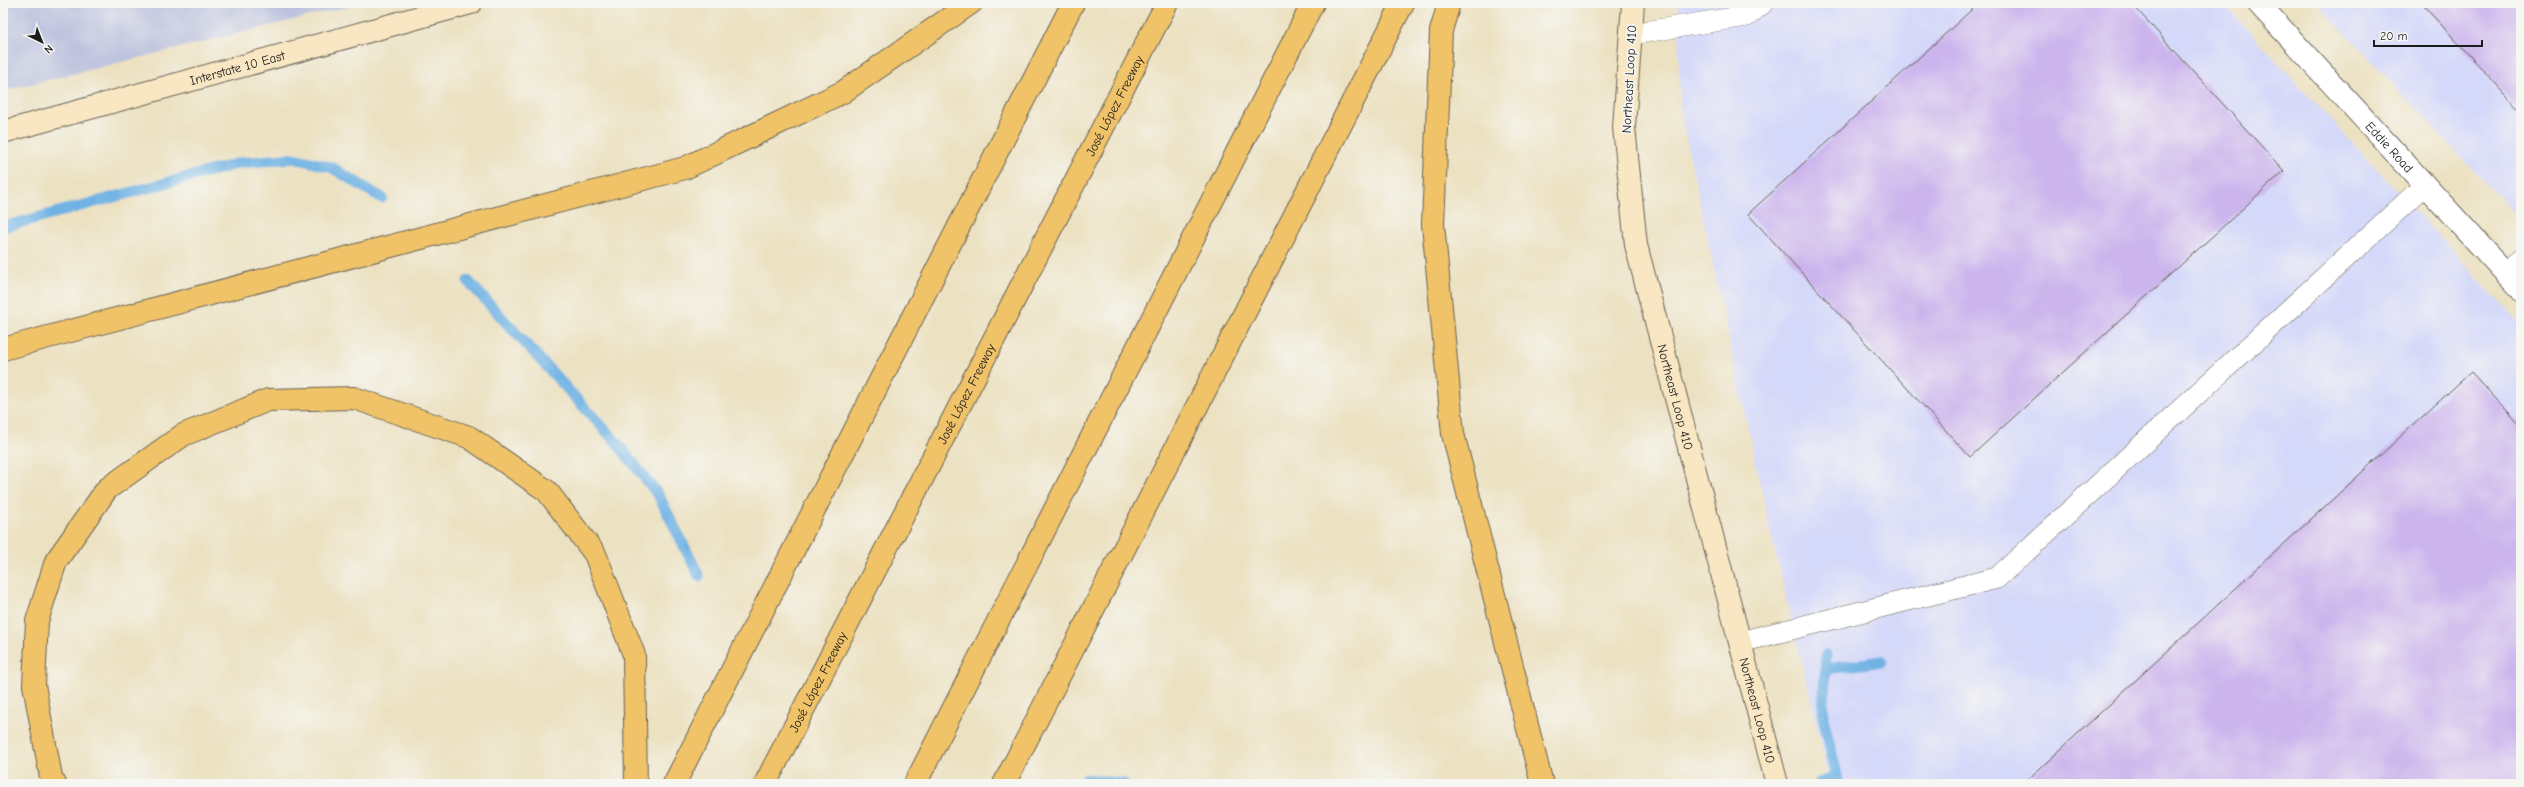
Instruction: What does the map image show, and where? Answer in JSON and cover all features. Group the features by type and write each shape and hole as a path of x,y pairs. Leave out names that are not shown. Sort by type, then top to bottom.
{"highway":[{"path":"3,349 684,168 843,92 971,3"},
{"path":"674,784 1073,3"},
{"name":"José López Freeway","path":"765,784 1167,3"},
{"path":"914,784 1313,3"},
{"path":"1004,784 1403,3"},
{"path":"1449,3 1441,31 1433,224 1453,434 1542,784"},
{"path":"55,784 51,777 34,685 37,621 56,560 107,489 183,435 268,400 354,398 469,437 547,491 595,554 634,655 636,784"}],"main road":[{"name":"Interstate 10 East","path":"3,132 471,3"},
{"name":"Northeast Loop 410","path":"1633,3 1624,127 1636,245 1777,784"}],"street":[{"name":"Eddie Road","path":"2258,3 2425,185 2513,266 2521,290"}],"lane":[{"path":"1631,34 1747,16 1763,3"},
{"path":"1740,642 1997,578 2425,185"}],"shaded area":[{"path":"3,3 363,3 3,91"},
{"path":"1678,3 2223,3 2521,325 2521,784 1831,784 1770,530 1680,111"},
{"path":"2317,3 2521,3 2521,220 2497,195"}],"building":[{"path":"1979,3 2131,3 2284,171 1970,457 1748,214"},
{"path":"2421,3 2521,3 2521,111"},
{"path":"2471,372 2521,426 2521,784 2023,784"}],"waterway":[{"path":"3,227 240,163 294,158 331,167 382,198"},
{"path":"468,281 618,444 659,496 699,576"},
{"path":"1826,655 1823,717 1839,784"},
{"path":"1825,669 1882,661"},
{"path":"1820,783 1837,776"},
{"path":"1085,779 1124,784"}]}
